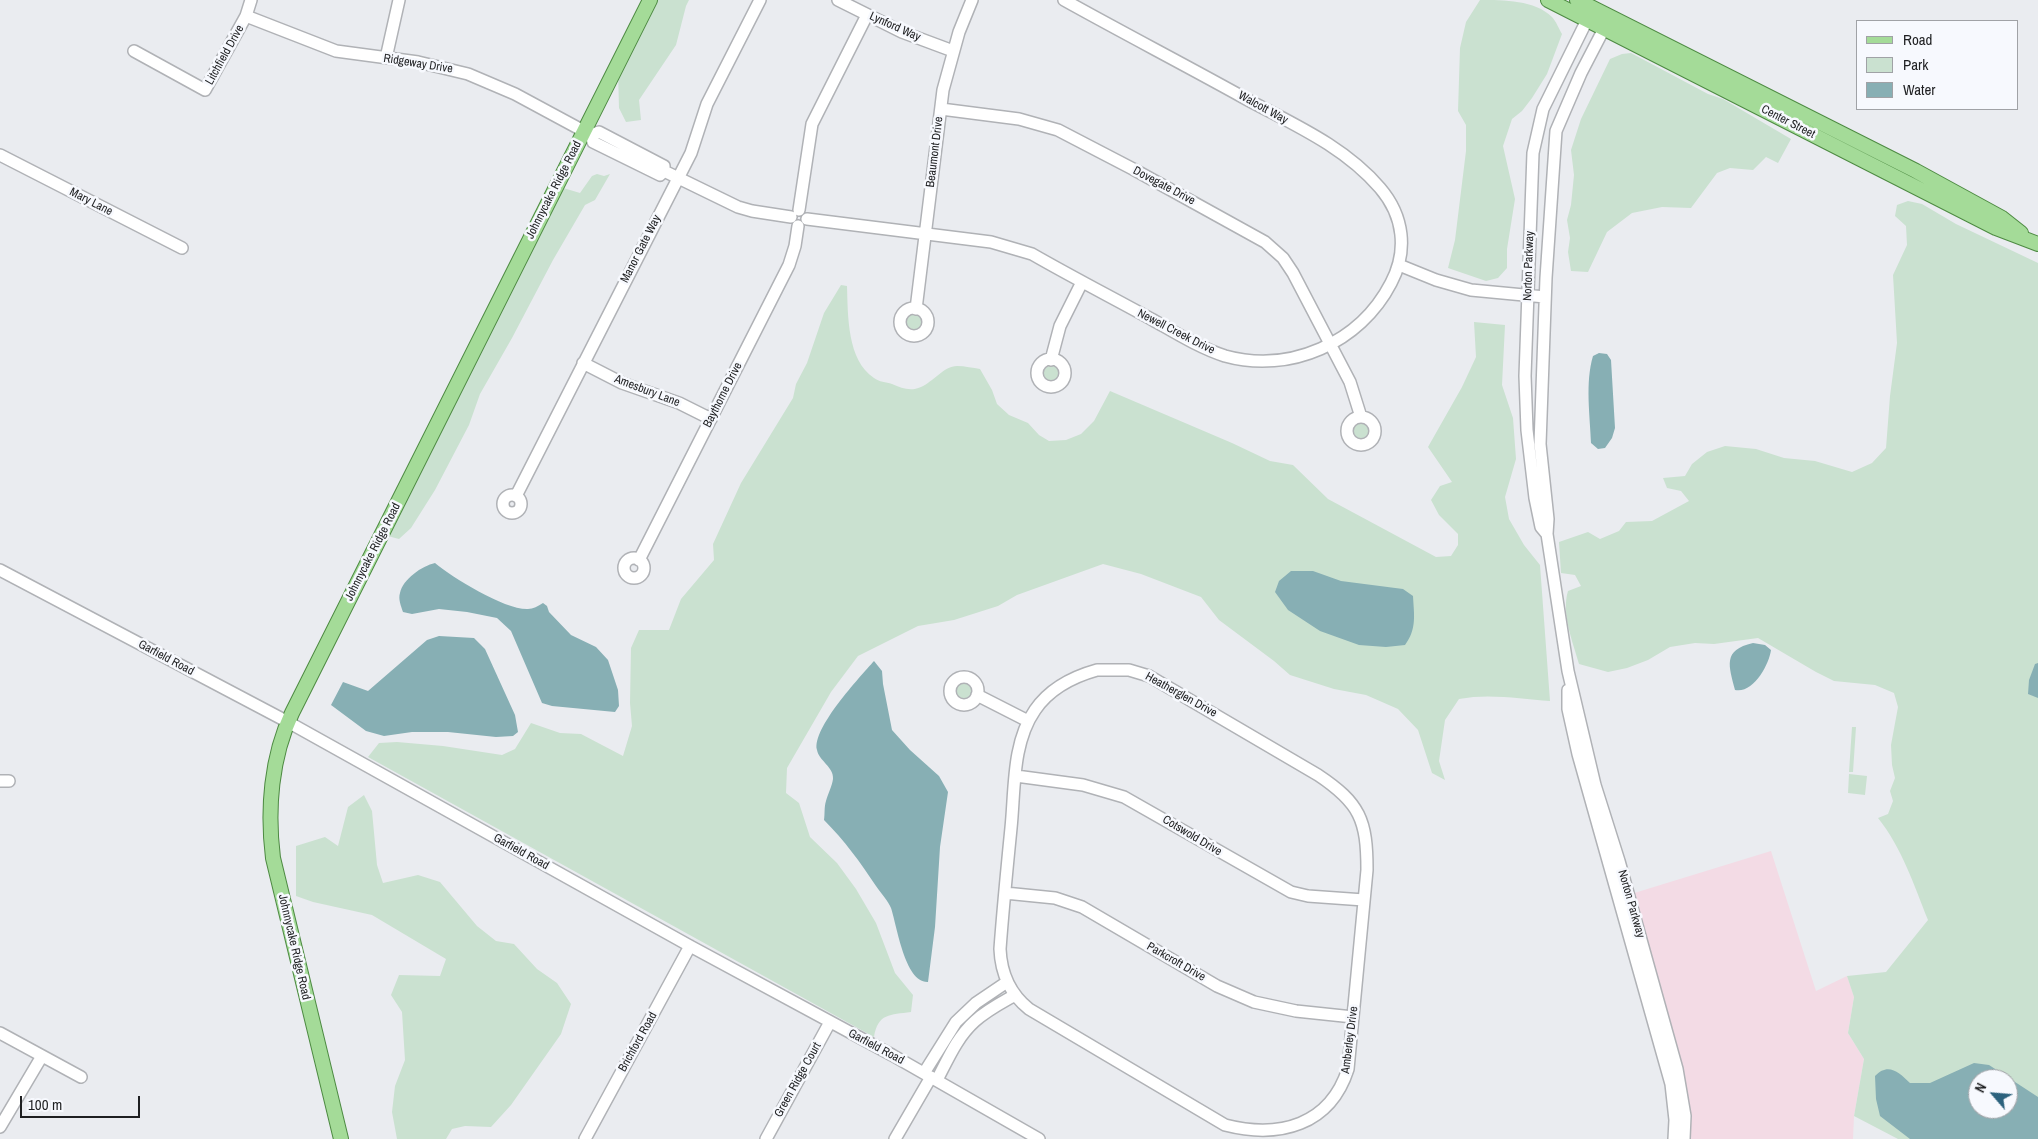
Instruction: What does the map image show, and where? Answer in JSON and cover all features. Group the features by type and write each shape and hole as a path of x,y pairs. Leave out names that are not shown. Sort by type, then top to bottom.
{"main road":[{"name":"Johnnycake Ridge Road","path":"341,1139 273,858 270,830 273,780 279,748 288,722 587,133 650,0"},
{"name":"Center Street","path":"1548,0 1608,22 1996,228 2034,242"},
{"name":"Center Street","path":"1577,0 1590,14"}],"street":[{"name":"Litchfield Drive","path":"134,51 205,90 246,16 251,0"},
{"path":"386,58 399,0"},
{"name":"Manor Gate Way","path":"516,496 678,178 695,142 707,104 760,0"},
{"name":"Lynford Way","path":"838,0 902,32 953,51"},
{"name":"Beaumont Drive","path":"916,309 943,90 959,32 972,0"},
{"name":"Walcott Way","path":"1064,0 1337,149 1380,188 1394,209 1401,228 1402,241 1399,265"},
{"name":"Norton Parkway","path":"1547,534 1541,527 1539,520 1527,430 1525,376 1533,153 1544,109 1590,14"},
{"name":"Baythorne Drive","path":"639,560 788,265 795,246 812,124 867,15"},
{"name":"Ridgeway Drive","path":"246,16 336,51 441,66 468,74 515,94 587,133"},
{"name":"Norton Parkway","path":"1608,22 1580,73 1556,131 1545,297 1540,444 1548,519 1547,534 1564,654 1595,785 1619,861 1677,1069 1685,1116 1684,1139"},
{"name":"Dovegate Drive","path":"941,109 1019,119 1058,130 1260,239 1279,255 1289,267 1350,382 1361,417"},
{"name":"Newell Creek Drive","path":"587,133 599,132 664,166 664,171 738,207 752,211 991,242 1013,247 1032,254 1198,344 1227,356 1250,360 1282,360 1304,356 1332,345 1369,315 1389,288 1399,265"},
{"name":"Mary Lane","path":"0,155 182,248"},
{"path":"1399,265 1436,280 1470,290 1545,297"},
{"path":"1051,360 1053,346 1060,326 1082,282"},
{"name":"Amesbury Lane","path":"584,364 622,383 679,403 711,419"},
{"name":"Garfield Road","path":"0,570 288,722 690,946 931,1077 1039,1139"},
{"name":"Heatherglen Drive","path":"1011,989 1003,973 1000,949 1019,747 1028,721 1034,711 1050,692 1073,678 1097,670 1122,669 1149,676 1341,790 1356,811"},
{"name":"Norton Parkway","path":"1568,671 1568,709 1578,754 1671,1084 1675,1120 1674,1139"},
{"path":"978,695 1028,721"},
{"name":"Cotswold Drive","path":"1016,776 1083,785 1112,792 1142,806 1291,892 1308,896 1364,900"},
{"name":"Amberley Drive","path":"1011,989 1029,1009 1046,1020 1236,1130 1262,1137 1298,1134 1329,1107 1348,1070 1364,900 1367,844 1361,821 1356,811"},
{"name":"Parkcroft Drive","path":"1005,893 1055,898 1082,907 1218,986 1254,1002 1296,1011 1353,1017"},
{"name":"Brichford Road","path":"585,1139 690,946"},
{"path":"895,1139 931,1077 956,1022 976,1003 1011,989"},
{"name":"Green Ridge Court","path":"766,1139 830,1022"},
{"path":"0,1034 81,1077"},
{"path":"0,1127 42,1056"}],"shaded area":[{"path":"1771,851 1816,991 1847,976 1854,997 1848,1033 1864,1059 1854,1116 1853,1139 1688,1139 1631,894"}],"green space":[{"path":"657,0 689,0 676,45 639,100 641,120 626,122 619,108 618,71"},
{"path":"1480,0 1519,2 1537,7 1552,17 1562,34 1547,74 1522,111 1512,119 1503,146 1515,199 1507,249 1507,268 1498,278 1486,281 1448,268 1455,240 1466,151 1466,125 1458,111 1460,48 1466,22"},
{"path":"1631,53 1708,94 1723,99 1791,139 1778,163 1766,157 1753,170 1730,168 1717,173 1691,208 1662,207 1632,213 1607,232 1588,272 1571,271 1568,252 1570,238 1567,220 1571,205 1574,175 1571,150 1581,119 1610,59 1622,54"},
{"path":"597,174 604,176 610,174 595,200 585,205 553,260 480,394 469,425 435,490 411,528 399,539 384,535 560,187 580,193 592,176"},
{"path":"1908,201 1922,204 1956,224 2038,263 2038,1139 1898,1139 1854,1116 1864,1059 1848,1033 1854,997 1847,976 1886,972 1928,920 1901,854 1878,818 1888,814 1893,801 1890,791 1895,778 1891,745 1898,707 1894,693 1875,685 1834,681 1758,638 1670,647 1648,660 1627,668 1608,672 1579,664 1567,618 1566,600 1568,591 1581,586 1575,575 1561,573 1559,542 1588,532 1600,539 1619,531 1626,522 1652,521 1689,501 1681,491 1667,488 1663,478 1685,476 1692,464 1707,452 1725,446 1756,449 1784,458 1815,461 1852,472 1872,463 1886,448 1897,343 1893,275 1907,245 1906,226 1895,216 1897,205"},
{"path":"841,285 847,286 849,324 854,349 865,370 878,380 903,388 913,389 925,385 943,371 952,367 963,366 980,369 992,390 997,404 1009,415 1028,423 1039,435 1049,441 1066,440 1081,434 1094,421 1110,391 1270,461 1293,465 1328,499 1436,557 1451,556 1458,545 1458,534 1439,515 1431,500 1440,486 1452,482 1428,447 1462,387 1476,357 1474,322 1505,325 1502,385 1513,418 1516,459 1505,497 1509,519 1524,545 1540,565 1550,701 1493,696 1459,699 1445,720 1439,761 1445,780 1432,773 1418,730 1398,709 1366,695 1334,689 1290,675 1219,620 1201,597 1141,574 1103,564 1017,595 998,606 954,620 918,626 858,656 831,692 787,768 786,793 799,803 810,837 837,863 856,889 876,923 895,973 913,995 911,1012 891,1015 882,1019 874,1037 368,757 379,743 397,742 443,746 502,755 515,749 531,723 560,733 581,734 623,756 632,726 630,703 631,648 639,630 669,630 681,599 714,560 713,544 741,483 793,398 796,384 807,363 824,313"},
{"path":"914,314 920,317 923,323 920,329 914,332 908,329 905,323 908,317"},
{"path":"1052,365 1058,368 1061,374 1058,380 1052,383 1046,380 1043,374 1046,368"},
{"path":"1361,422 1367,425 1370,431 1367,437 1361,440 1355,437 1352,431 1355,425"},
{"path":"964,680 971,683 974,690 971,697 964,700 957,697 954,690 957,683"},
{"path":"1852,727 1856,727 1853,772 1849,772"},
{"path":"1849,774 1867,776 1865,795 1848,793"},
{"path":"364,795 372,811 377,865 383,883 418,875 440,882 477,926 496,941 514,944 537,969 557,983 571,1004 561,1034 511,1105 491,1127 465,1126 452,1129 446,1139 397,1139 392,1112 395,1086 405,1060 402,1012 391,995 399,975 440,976 446,959 372,915 313,902 296,896 296,846 325,837 338,846 348,807"}],"water":[{"path":"1599,353 1607,354 1611,360 1615,428 1612,438 1605,448 1598,449 1591,443 1589,377 1593,356"},
{"path":"435,563 466,584 506,604 528,609 543,603 547,606 549,612 571,635 596,647 608,660 618,690 619,706 615,712 552,706 542,703 511,631 497,618 439,609 412,614 403,612 399,595 405,583 419,570"},
{"path":"1291,571 1313,571 1341,581 1403,589 1413,596 1414,622 1409,639 1405,645 1386,647 1359,645 1320,631 1288,610 1275,592 1279,581"},
{"path":"439,636 474,638 485,649 515,715 518,732 513,736 496,737 448,732 412,732 384,736 366,731 331,705 343,682 368,691 427,640"},
{"path":"1753,643 1765,645 1771,650 1770,656 1754,683 1748,688 1735,690 1730,660 1736,650"},
{"path":"874,661 882,671 892,730 910,750 939,776 948,792 940,847 935,927 928,982 920,980 908,964 888,903 852,852 824,820 825,803 833,775 818,754 817,741 829,716 838,703"},
{"path":"2038,663 2038,698 2028,694 2029,680 2035,664"},
{"path":"1974,1063 1989,1065 1995,1069 1968,1069 1968,1119 2018,1119 2018,1084 2038,1097 2038,1139 1910,1139 1880,1116 1876,1099 1875,1076 1889,1069 1898,1072 1910,1083 1930,1083"}]}
